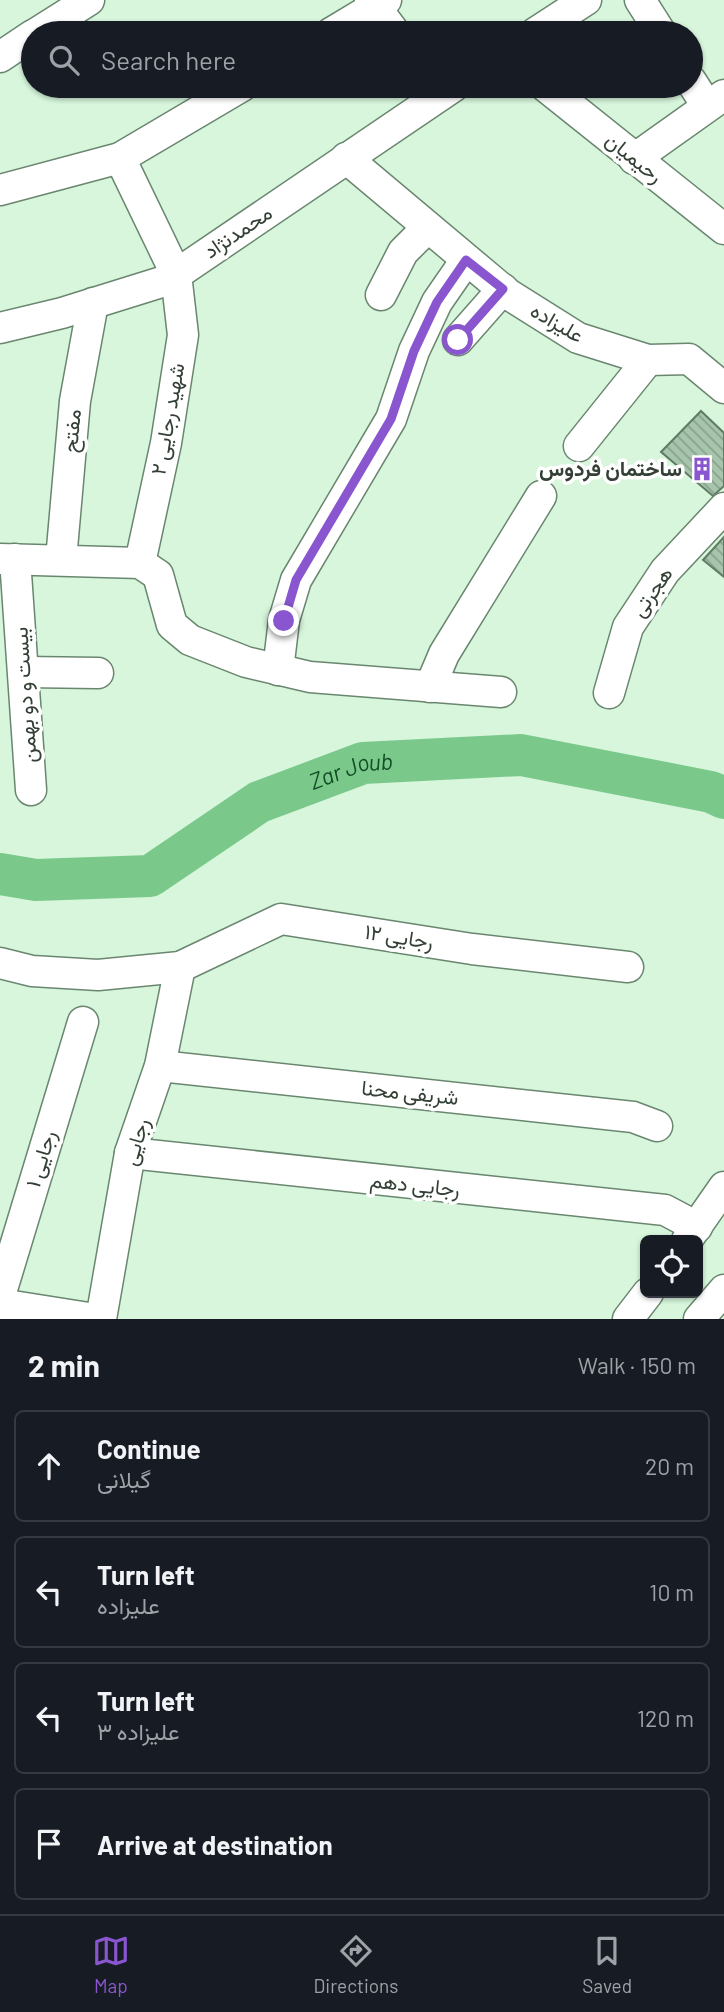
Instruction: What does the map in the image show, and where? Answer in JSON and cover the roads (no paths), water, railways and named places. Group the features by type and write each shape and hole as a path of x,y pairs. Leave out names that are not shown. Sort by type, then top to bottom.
{"street":[{"path":"56,21 89,0"},
{"path":"554,21 586,0"},
{"path":"640,0 653,21"},
{"path":"349,21 377,2 388,21"},
{"path":"0,57 21,43"},
{"path":"0,190 120,158 222,98"},
{"name":"محمدنژاد","path":"0,328 168,280 430,98"},
{"name":"رحیمیان","path":"560,98 724,229"},
{"path":"634,159 716,101"},
{"name":"شهید رجایی ۲","path":"120,158 176,274 183,335 166,443 140,564"},
{"name":"علیزاده","path":"346,158 503,289 578,338 648,360 689,359 724,388"},
{"path":"381,295 398,259 427,228"},
{"path":"278,670 284,621 296,580 391,419 414,351 437,302 466,260"},
{"path":"458,340 503,289"},
{"name":"مفتح","path":"61,560 75,401 93,303"},
{"path":"579,446 648,360"},
{"path":"430,687 444,654 541,496"},
{"name":"هجرتی","path":"609,693 628,626 665,571 724,508"},
{"path":"7,559 140,564 158,575 172,625 190,640 246,662 310,677 501,692"},
{"name":"بیست و دو بهمن","path":"7,559 25,672 31,790"},
{"path":"25,672 98,673"},
{"name":"رجایی ۱۲","path":"0,962 32,971 98,975 180,967 281,919 472,949 628,967"},
{"name":"رجایی","path":"101,1319 130,1153 160,1066 180,967"},
{"name":"رجایی ۱","path":"0,1296 83,1022"},
{"name":"شریفی محنا","path":"160,1066 633,1117 657,1126"},
{"name":"رجایی دهم","path":"130,1153 665,1210 692,1233"},
{"path":"692,1233 724,1187"},
{"path":"699,1319 724,1290"},
{"path":"628,1319 644,1298"},
{"path":"0,1304 96,1319"}],"waterway":[{"name":"Zar Joub","path":"0,874 36,880 150,876 259,802 363,763 521,755 711,792 724,798"}],"place":[{"name":"ساختمان فردوس","path":"702,469"}]}
